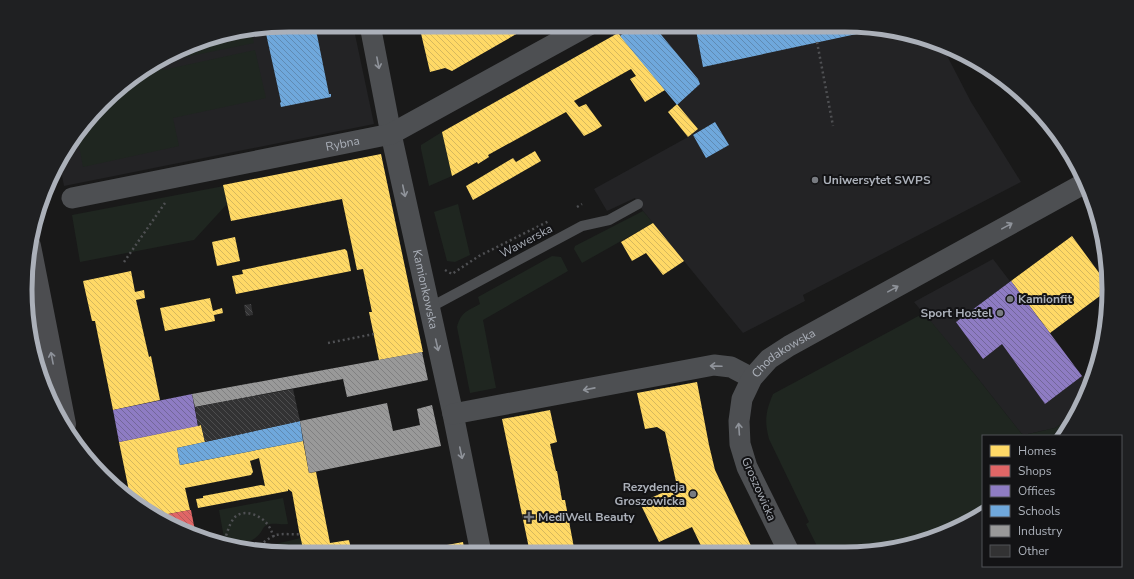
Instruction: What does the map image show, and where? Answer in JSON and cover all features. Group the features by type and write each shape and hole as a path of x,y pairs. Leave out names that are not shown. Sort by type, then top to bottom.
{"main road":[{"path":"34,264 62,410"}],"street":[{"name":"Kamionkowska","path":"371,32 480,547"},
{"name":"Rybna","path":"72,198 392,134 576,32"},
{"name":"Chodakowska","path":"453,414 608,386 714,364 731,367 752,378 770,359 789,346 1080,186"},
{"name":"Groszowicka","path":"752,378 742,399 738,421 740,444 747,466 787,547"}],"lane":[{"name":"Wawerska","path":"429,308 582,226 609,220 638,204"}],"path":[{"path":"817,42 833,126"},
{"path":"124,262 169,198"},
{"path":"576,208 582,204"},
{"path":"441,267 452,274 479,256 550,221"},
{"path":"328,344 374,334"},
{"path":"226,539 235,517 242,513 251,514 268,524 274,537"},
{"path":"260,545 277,535 300,534"}],"shaded area":[{"path":"290,32 354,32 374,124 64,186 61,171 75,146 85,133 107,107 146,75 161,66 207,46 256,34"},
{"name":"Uniwersytet SWPS","path":"625,32 844,32 878,34 927,46 946,53 971,102 1021,182 803,295 805,301 743,333 643,211 635,198 607,211 594,189 688,137 698,129 620,36"},
{"path":"993,259 1082,376 1086,376 1067,420 1055,428 1024,435 1021,433 976,376 914,302"}],"green space":[{"path":"252,35 254,43 176,59 207,46 239,37"},
{"path":"255,50 266,98 173,118 179,146 83,167 78,142 85,133 107,107 133,85 162,66 163,70"},
{"path":"442,132 452,176 429,186 421,145"},
{"path":"224,186 227,204 194,240 80,262 72,215"},
{"path":"458,204 470,255 455,262 447,261 434,212"},
{"path":"643,211 653,223 582,263 574,249 575,246"},
{"path":"552,256 561,257 568,271 483,320 496,388 470,393 457,327 460,318 465,312 480,304 478,297"},
{"path":"924,313 1024,435 982,435 982,508 973,513 927,533 895,542 878,545 818,547 806,524 809,522 769,439 766,416 773,394"},
{"path":"1067,420 1057,435 1024,435 1055,428"},
{"path":"283,498 288,524 267,525 253,539 239,542 224,538 219,510"},
{"path":"301,538 303,547 270,546"}],"building: Homes":[{"path":"421,32 520,32 452,71 445,68 430,72"},
{"path":"618,33 665,90 645,102 630,79 636,76 631,69 574,101 579,107 586,104 602,126 594,131 584,136 566,112 488,155 489,157 478,164 477,162 452,176 442,132"},
{"path":"677,104 698,129 688,137 668,112"},
{"path":"535,151 541,161 473,200 466,186 513,158 516,162"},
{"path":"381,154 423,352 379,360 369,312 372,312 363,269 357,270 342,199 231,221 223,185"},
{"path":"653,223 684,261 663,275 646,253 632,261 621,242"},
{"path":"1072,236 1101,276 1102,295 1050,333 1011,281"},
{"path":"235,237 240,261 217,266 212,242"},
{"path":"345,249 347,251 351,271 236,294 232,276 243,274 242,270"},
{"path":"131,271 135,292 144,290 145,298 136,300 149,357 151,356 160,400 113,410 95,321 92,321 83,281"},
{"path":"210,298 213,311 222,308 223,313 214,315 215,321 165,331 160,308"},
{"name":"Rezydencja Groszowicka","path":"697,382 715,470 752,547 702,547 692,527 659,542 640,503 677,486 665,432 657,427 645,429 637,393"},
{"path":"550,410 557,442 550,444 562,500 565,500 574,547 529,547 502,419"},
{"path":"201,425 205,442 177,448 180,465 303,441 309,473 316,472 330,543 349,540 351,547 303,547 292,492 288,489 288,491 198,508 196,499 203,498 203,496 261,485 265,486 259,458 250,461 253,472 251,475 185,488 190,510 165,515 146,504 129,491 119,442"},
{"path":"463,542 464,547 436,547"}],"building: Shops":[{"path":"191,510 195,528 191,527 165,515"}],"building: Offices":[{"path":"1011,281 1082,376 1045,404 1002,344 983,359 956,322"},
{"path":"192,394 198,426 119,442 113,410"}],"building: Schools":[{"path":"316,32 329,94 331,94 331,97 281,107 266,33"},
{"path":"625,32 659,32 698,79 700,84 677,105 620,36"},
{"path":"696,32 861,33 703,67"},
{"path":"715,122 729,145 706,158 693,135"},
{"path":"300,421 303,441 180,465 177,448"}],"building: Industry":[{"path":"422,352 428,380 347,397 343,379 195,407 192,394"},
{"path":"387,403 393,431 420,425 417,409 432,405 441,446 309,473 300,421"}],"building: Other":[{"path":"251,304 253,315 246,316 244,305"},
{"path":"293,389 300,421 205,442 201,425 198,426 195,407"}],"place":[{"name":"Uniwersytet SWPS","path":"815,180"},
{"name":"Kamionfit","path":"1010,299"},
{"name":"Sport Hostel","path":"1000,313"},
{"name":"Rezydencja Groszowicka","path":"693,494"},
{"name":"MediWell Beauty","path":"529,517"}]}
